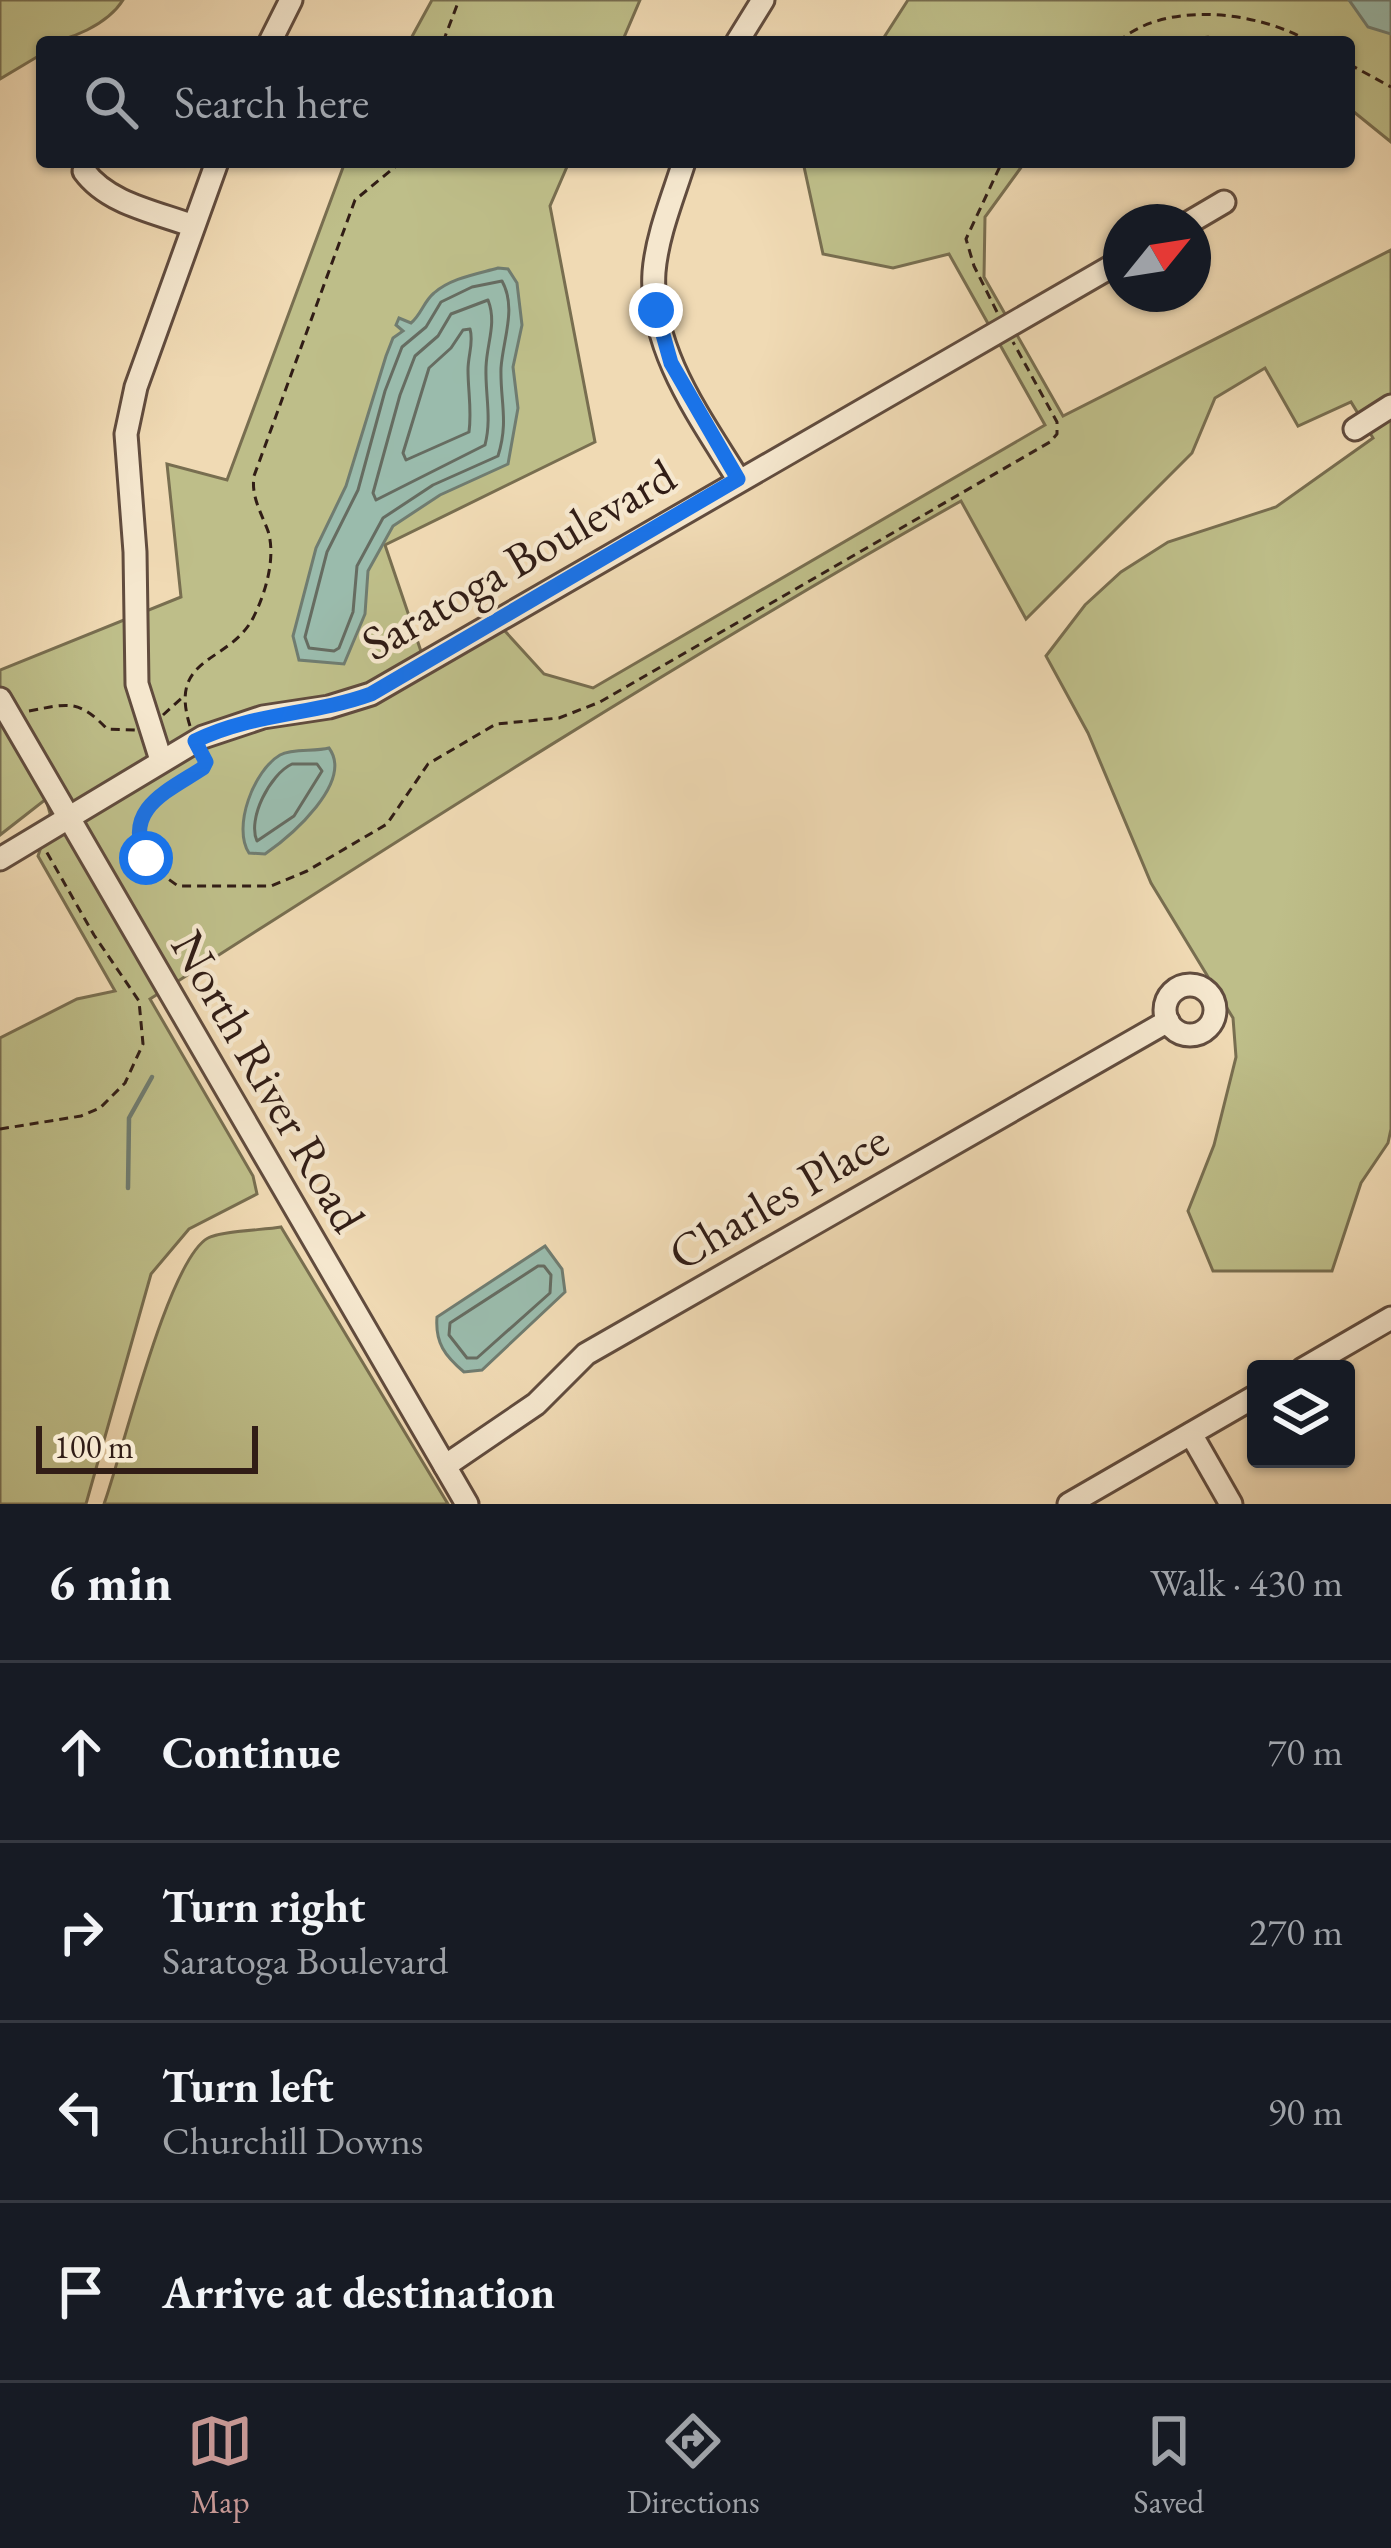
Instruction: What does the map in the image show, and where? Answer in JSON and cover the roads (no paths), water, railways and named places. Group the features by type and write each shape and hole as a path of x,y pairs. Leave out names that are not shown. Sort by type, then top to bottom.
{"street":[{"path":"273,36 291,0"},
{"path":"741,36 763,0"},
{"path":"161,760 137,684 126,434 136,387 215,168"},
{"path":"683,168 654,271 656,310 671,363 738,479"},
{"path":"84,171 96,188 193,226"},
{"path":"1211,210 1224,202"},
{"name":"Saratoga Boulevard","path":"0,859 195,741 263,717 329,707 371,694 1103,271"},
{"path":"1355,429 1391,406"},
{"name":"North River Road","path":"0,699 467,1504"},
{"name":"Charles Place","path":"445,1466 536,1404 586,1354 1168,1021"},
{"path":"1319,1360 1391,1318"},
{"path":"1069,1504 1247,1401"},
{"path":"1191,1434 1231,1504"}],"water":[{"path":"1349,0 1391,0 1391,34 1368,27"},
{"path":"498,268 508,269 517,283 522,325 513,367 518,408 508,464 440,495 393,526 368,571 365,614 344,664 299,660 293,636 316,548 346,486 393,338 403,331 396,325 399,318 411,323 441,288"},
{"path":"329,748 333,776 316,807 265,854 249,853 244,815 262,773 285,753"},
{"path":"545,1246 562,1269 565,1292 482,1370 464,1372 443,1348 437,1317"}],"waterway":[{"path":"128,1188 129,1118 152,1077"}]}
